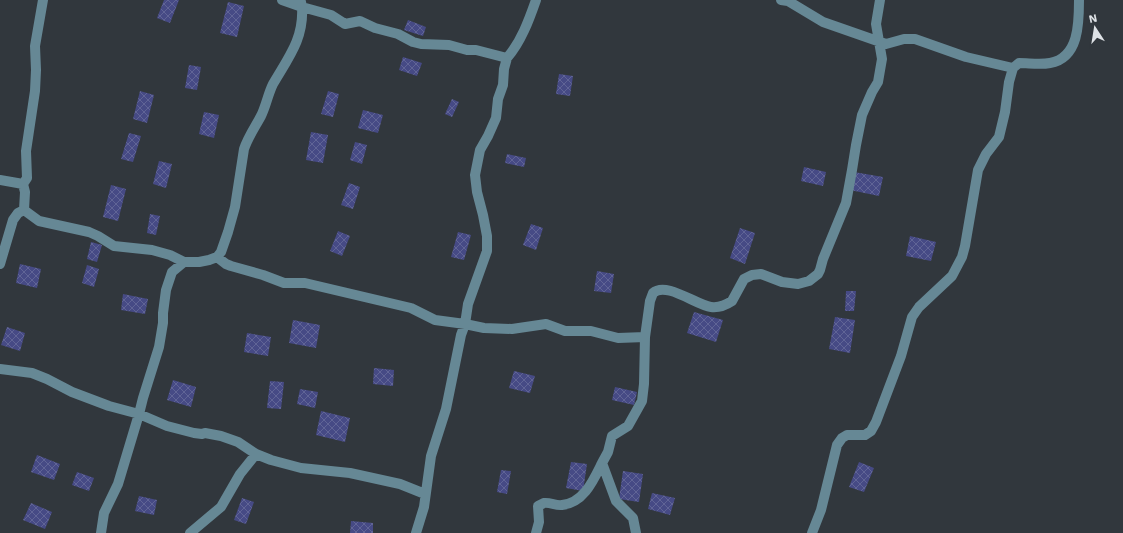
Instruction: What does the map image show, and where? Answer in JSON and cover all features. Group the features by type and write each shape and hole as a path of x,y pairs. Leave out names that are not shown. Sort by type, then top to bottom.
{"street":[{"path":"24,210 25,192 23,184 26,178 26,151 35,91 35,46 43,0"},
{"path":"282,0 301,4 331,15 345,24 360,21 364,22 375,28 398,34 413,42 421,44 449,45 507,58"},
{"path":"416,533 424,507 431,456 446,409 468,304 487,251 487,236 483,215 476,192 475,175 480,150 496,118 498,98 503,85 504,69 507,58 519,40 536,0"},
{"path":"781,0 788,1 823,22 886,44 904,38 915,39 966,56 1013,68"},
{"path":"536,533 539,522 538,506 548,502 565,505 582,496 593,480 608,452 612,436 628,426 642,401 644,384 645,337 650,301 655,291 663,289 713,308 732,302 744,279 752,275 761,274 782,282 798,284 809,281 818,274 835,227 846,203 862,115 878,82 882,59 876,24 880,0"},
{"path":"811,531 821,510 837,445 842,438 847,435 865,435 871,431 876,422 901,356 912,317 919,307 952,276 958,267 965,246 978,170 986,154 999,137 1013,68 1019,63 1049,64 1057,62 1067,54 1072,47 1076,35 1079,0"},
{"path":"24,210 39,221 89,232 114,246 143,248 170,255 184,262 199,262 217,257 224,246 235,207 244,149 261,116 272,86 295,47 301,27 301,4"},
{"path":"0,180 23,184"},
{"path":"0,264 13,220 24,210"},
{"path":"101,533 104,513 118,484 139,414 142,398 159,347 166,290 172,272 170,255"},
{"path":"217,257 231,266 263,275 284,283 305,283 411,308 435,320 484,328 512,329 546,324 565,331 591,331 618,338 645,337"},
{"path":"172,272 184,262"},
{"path":"0,369 32,373 72,392 109,406 139,414 167,426 194,434 205,433 226,438 271,460 301,468 350,473 400,484 425,494"},
{"path":"190,533 220,507 240,474 256,454"},
{"path":"602,463 616,501 633,518 636,533"}],"building":[{"path":"164,0 179,0 170,23 157,18"},
{"path":"228,2 244,6 237,37 220,33"},
{"path":"408,20 426,27 423,36 404,30"},
{"path":"403,57 422,63 417,76 399,70"},
{"path":"189,65 201,67 197,90 185,88"},
{"path":"559,74 573,76 570,96 556,94"},
{"path":"140,91 154,95 147,123 133,119"},
{"path":"328,91 339,94 333,117 321,114"},
{"path":"452,99 459,102 452,117 445,114"},
{"path":"363,110 383,115 378,133 358,128"},
{"path":"204,112 219,115 214,138 199,134"},
{"path":"311,132 328,135 323,163 306,160"},
{"path":"129,133 141,136 133,162 121,159"},
{"path":"355,142 367,145 362,164 350,160"},
{"path":"507,154 526,158 524,167 505,163"},
{"path":"159,161 172,164 166,188 153,184"},
{"path":"804,167 826,172 823,186 801,181"},
{"path":"854,172 883,177 879,196 850,190"},
{"path":"349,183 360,187 353,209 341,205"},
{"path":"111,185 126,189 118,221 103,217"},
{"path":"150,214 160,216 156,235 147,233"},
{"path":"531,224 543,228 536,250 523,245"},
{"path":"740,228 755,233 745,264 730,258"},
{"path":"338,231 350,236 342,256 330,251"},
{"path":"458,232 471,235 464,260 451,257"},
{"path":"910,236 936,242 931,261 906,256"},
{"path":"91,242 102,245 97,262 87,259"},
{"path":"20,264 41,269 37,288 16,283"},
{"path":"87,265 99,269 94,287 82,283"},
{"path":"597,271 614,274 611,293 594,291"},
{"path":"846,291 856,291 854,311 845,311"},
{"path":"123,294 148,299 145,314 121,310"},
{"path":"694,312 723,320 716,342 687,333"},
{"path":"835,317 855,320 850,353 829,349"},
{"path":"293,320 320,325 316,348 289,343"},
{"path":"7,327 25,333 20,351 1,345"},
{"path":"247,333 271,337 268,356 244,352"},
{"path":"374,368 394,370 393,386 373,384"},
{"path":"514,371 535,376 530,393 509,388"},
{"path":"173,380 196,387 191,407 167,400"},
{"path":"270,381 284,382 281,409 267,408"},
{"path":"615,387 637,392 634,405 612,400"},
{"path":"300,389 318,392 315,408 297,404"},
{"path":"321,411 350,418 345,442 316,435"},
{"path":"37,455 60,464 54,480 31,472"},
{"path":"571,462 587,464 583,491 566,488"},
{"path":"859,462 874,468 864,492 849,487"},
{"path":"501,470 511,471 507,494 497,492"},
{"path":"623,471 643,474 639,502 619,499"},
{"path":"77,472 94,478 89,491 72,485"},
{"path":"652,493 675,498 670,515 648,509"},
{"path":"139,496 157,500 154,515 135,511"},
{"path":"242,498 254,502 246,524 234,520"},
{"path":"31,503 52,512 45,529 23,520"},
{"path":"351,521 373,523 373,533 350,533"}]}
